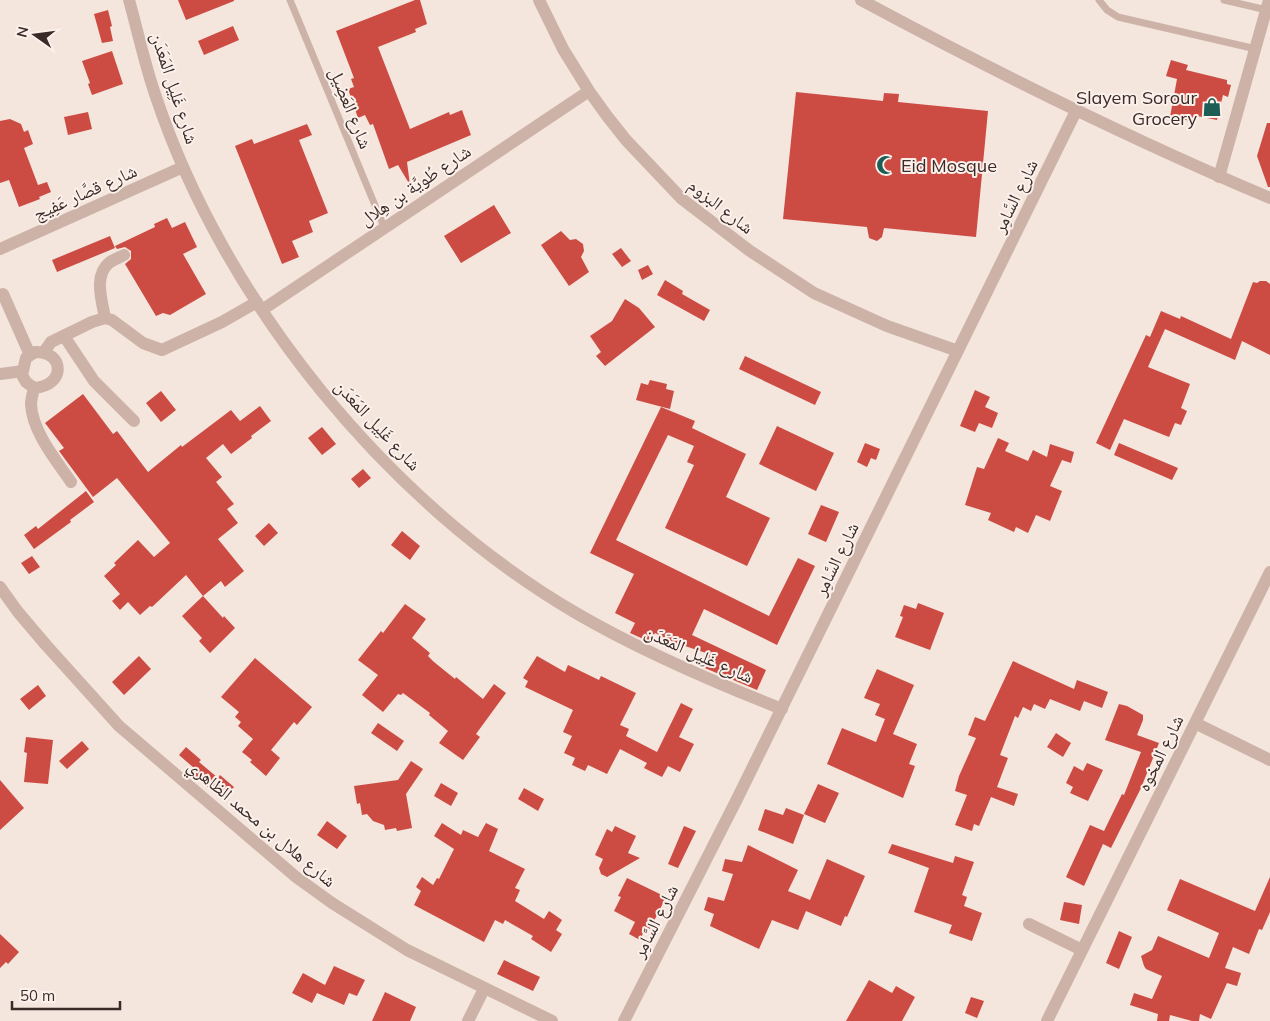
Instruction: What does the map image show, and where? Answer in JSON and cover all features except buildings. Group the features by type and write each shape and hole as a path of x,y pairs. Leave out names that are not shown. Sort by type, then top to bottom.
{"street":[{"name":"شارع غَلِيل المَعَدَن","path":"129,0 156,97 184,167 206,214 259,306 304,370 351,426 401,478 456,527 513,572 574,612 638,647 704,678 782,708"},
{"path":"861,0 959,53 1076,111 1219,177 1270,198"},
{"name":"شارع البزوم","path":"543,1 563,49 589,91 626,140 682,199 750,251 814,293 887,326 958,351"},
{"path":"1219,177 1268,5"},
{"name":"شارع طُويَّة بن هِلال","path":"105,318 112,320 143,343 162,350 259,306 384,227 589,91"},
{"name":"شارع السَّامِر","path":"624,1021 782,708 1076,111"},
{"name":"شارع قصَّار عَفِيج","path":"0,249 184,167"},
{"path":"44,352 52,342 92,322 105,318 99,286 102,272 109,263 124,255"},
{"path":"3,294 30,355"},
{"path":"64,336 94,381 134,421"},
{"path":"35,352 44,352 54,359 58,368 55,379 49,385 34,388 26,382 22,375 26,358 35,352"},
{"path":"0,374 23,371"},
{"path":"34,388 31,402 33,418 48,448 70,482"},
{"name":"شارع المخوه","path":"1047,1021 1270,572"},
{"name":"شارع هلال بن محمد الظاهري","path":"2,593 46,645 120,726 289,871 332,903 408,950 552,1021"},
{"path":"1195,723 1270,760"},
{"path":"1029,924 1082,950"},
{"path":"468,1021 484,989"}],"lane":[{"name":"شارع العَضِيل","path":"290,0 384,227"},
{"path":"1099,0 1107,10 1118,17 1256,49"},
{"path":"1224,0 1268,5"}],"place":[{"name":"Slayem Sorour Grocery","path":"1212,107"},
{"name":"Eid Mosque","path":"886,165"}]}
